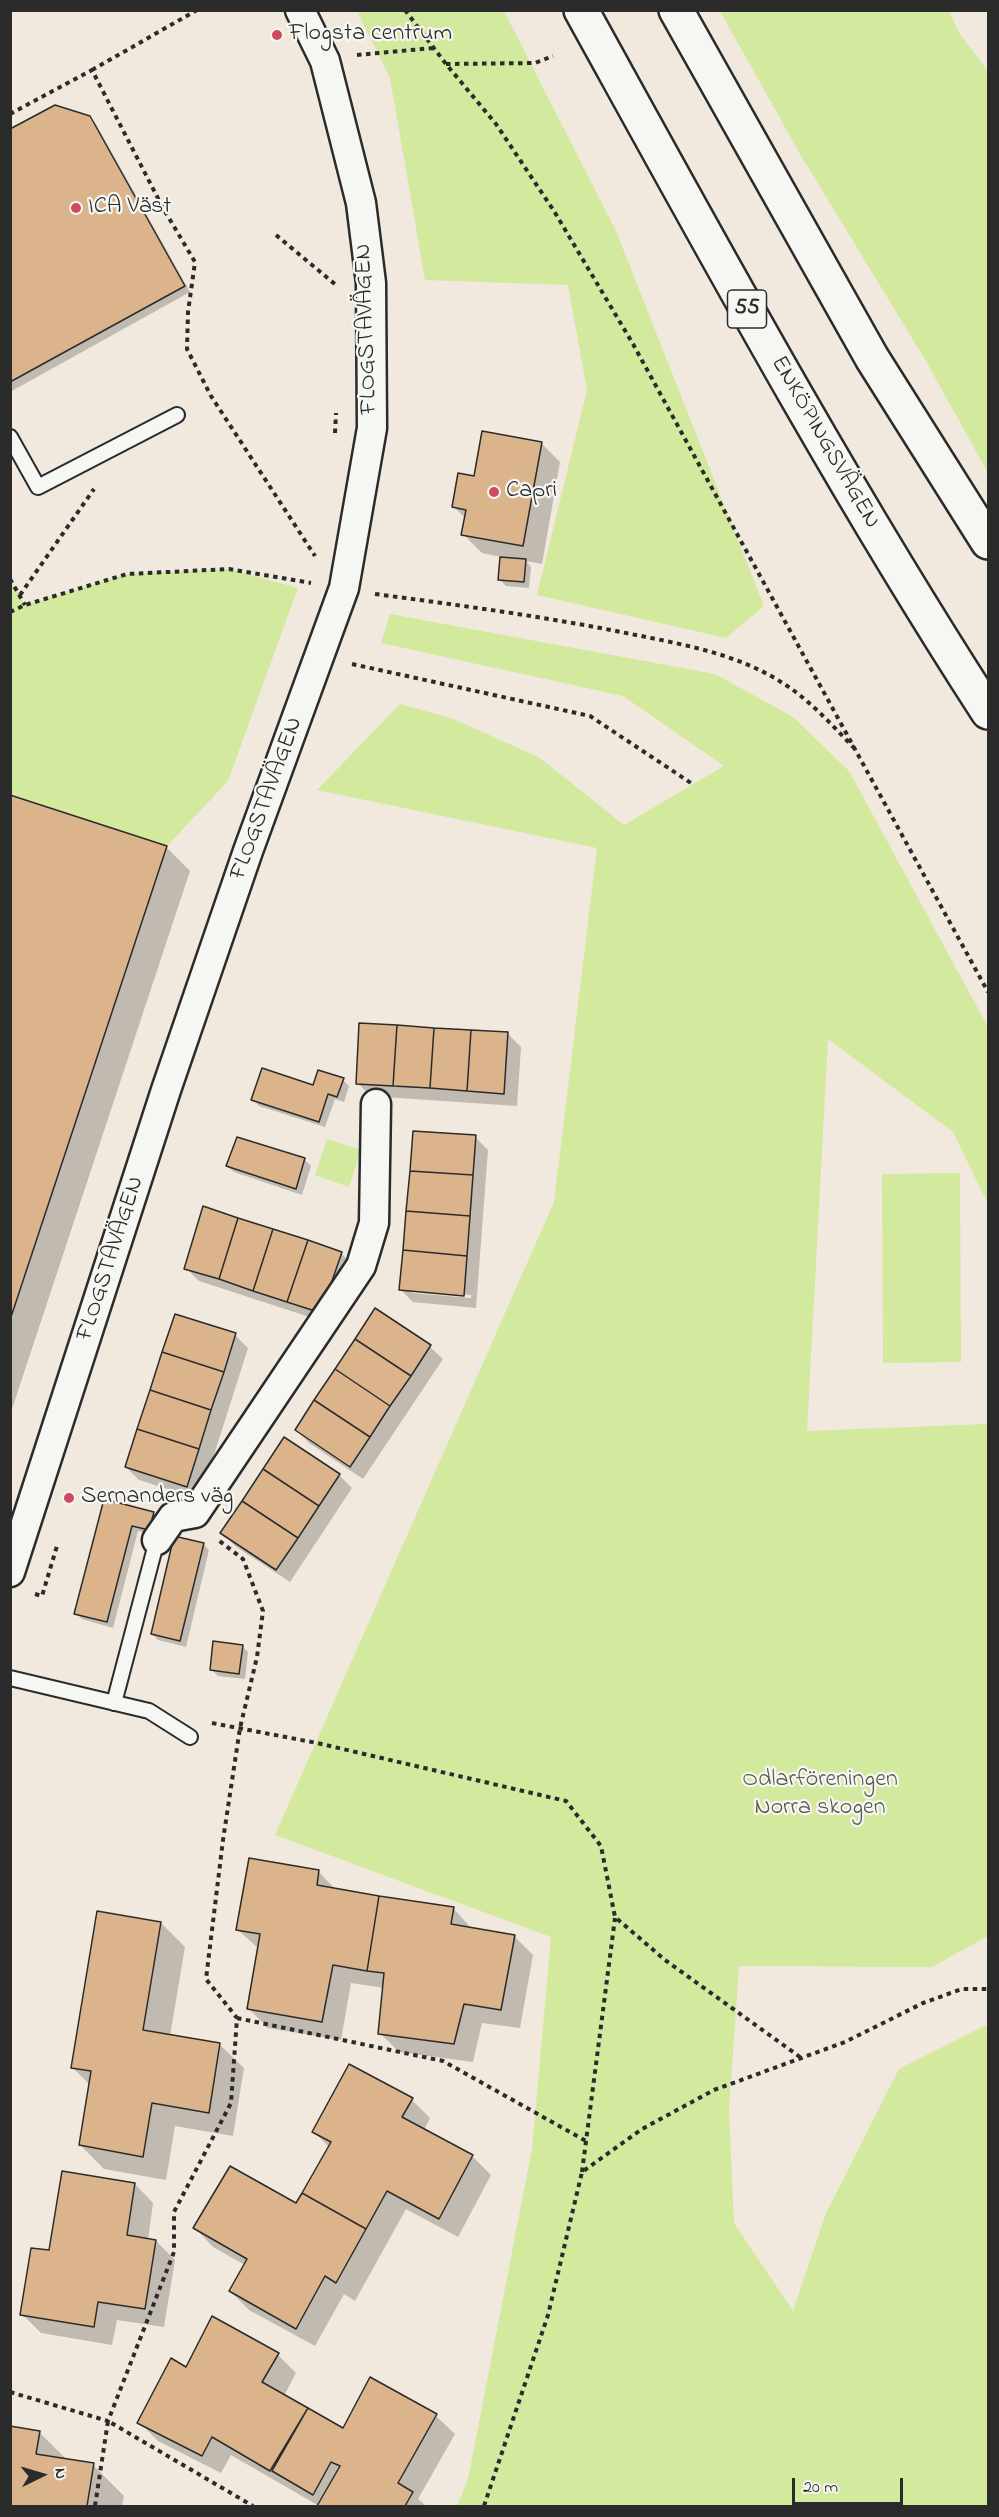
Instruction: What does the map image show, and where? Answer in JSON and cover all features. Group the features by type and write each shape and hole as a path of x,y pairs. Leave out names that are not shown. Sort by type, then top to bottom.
{"main road":[{"name":"ENKÖPINGSVÄGEN","path":"581,10 766,343 919,604 988,712"},
{"path":"676,10 872,358 988,542"}],"street":[{"name":"FLOGSTAVÄGEN","path":"10,1572 166,1090 252,840 344,588 372,428 371,283 362,203 325,61 300,10"},
{"path":"157,1540 173,1517 195,1513 361,1266 374,1223 376,1104"}],"lane":[{"path":"10,437 38,487 177,415"},
{"path":"114,1702 157,1540"},
{"path":"10,1678 149,1711 190,1737"}],"path":[{"path":"10,114 197,10"},
{"path":"405,10 433,48 496,124 560,221 633,344 988,992"},
{"path":"355,56 433,48"},
{"path":"446,64 535,63 553,56"},
{"path":"92,70 163,208 195,262 188,312 187,349 211,396 316,559 318,547"},
{"path":"276,235 337,285"},
{"path":"337,276 337,295"},
{"path":"335,443 336,407"},
{"path":"20,595 112,462 120,444"},
{"path":"10,612 25,605 127,574 229,569 313,583"},
{"path":"309,594 314,575"},
{"path":"10,579 25,605"},
{"path":"344,588 533,615 677,643 739,662 781,682 815,708 858,752"},
{"path":"321,652 344,662 590,716 690,783"},
{"path":"195,1513 214,1537 243,1559 263,1611 257,1657 240,1728 222,1840 206,1979 237,2018 443,2061 586,2141"},
{"path":"201,1721 317,1743 566,1801 601,1846 615,1917 582,2172 548,2315 484,2506"},
{"path":"615,1917 665,1960 801,2057"},
{"path":"582,2172 642,2129 714,2090 845,2042 922,2003 962,1989 988,1989"},
{"path":"95,2506 108,2421 174,2252 174,2212 231,2103 237,2018"},
{"path":"10,2392 108,2421 253,2506"}],"green space":[{"path":"357,11 504,11 616,231 764,606 726,638 537,595 587,390 568,285 425,280 390,78"},
{"path":"720,11 949,11 960,34 988,71 988,473 926,361 800,154"},
{"path":"229,569 298,588 228,781 167,846 11,795 10,579 25,605 127,574"},
{"name":"Odlarföreningen Norra skogen","path":"390,614 715,674 793,717 849,771 988,1027 988,1204 953,1132 828,1039 807,1431 988,1424 988,1936 932,1967 739,1966 729,2109 734,2223 793,2311 826,2213 899,2069 988,2024 988,2506 457,2506 468,2479 532,2149 551,1937 275,1835 554,1202 597,848 317,790 400,704 454,719 540,758 624,825 724,766 623,696 381,643"},
{"path":"327,1139 361,1150 349,1187 315,1175"},
{"path":"960,1173 961,1362 883,1363 882,1174"}],"building":[{"name":"ICA Väst","path":"55,105 90,116 185,286 10,382 10,129"},
{"name":"Capri","path":"482,431 542,442 523,546 461,535 466,510 452,507 458,473 474,476"},
{"path":"500,557 526,559 524,582 498,580"},
{"path":"10,795 167,846 10,1320"},
{"path":"359,1023 397,1025 393,1086 356,1084"},
{"path":"397,1025 434,1028 430,1088 393,1086"},
{"path":"434,1028 471,1030 467,1091 430,1088"},
{"path":"471,1030 508,1032 504,1094 467,1091"},
{"path":"262,1068 313,1085 318,1070 344,1078 337,1097 328,1094 319,1122 251,1100"},
{"path":"413,1131 476,1135 473,1175 410,1171"},
{"path":"237,1137 305,1158 296,1189 226,1166"},
{"path":"410,1171 473,1175 470,1216 406,1211"},
{"path":"203,1206 238,1218 219,1279 184,1269"},
{"path":"406,1211 470,1216 467,1256 403,1250"},
{"path":"238,1218 273,1229 253,1291 219,1279"},
{"path":"273,1229 308,1240 287,1302 253,1291"},
{"path":"308,1240 342,1252 321,1313 287,1302"},
{"path":"403,1250 467,1256 464,1296 399,1290"},
{"path":"375,1308 431,1345 411,1376 355,1339"},
{"path":"175,1314 236,1333 224,1372 162,1352"},
{"path":"355,1339 411,1376 390,1406 335,1369"},
{"path":"162,1352 224,1372 211,1410 150,1390"},
{"path":"335,1369 390,1406 370,1437 314,1400"},
{"path":"150,1390 211,1410 199,1449 137,1429"},
{"path":"314,1400 370,1437 350,1467 295,1430"},
{"path":"137,1429 199,1449 187,1487 125,1467"},
{"path":"284,1437 340,1474 319,1506 263,1469"},
{"path":"263,1469 319,1506 298,1538 242,1501"},
{"path":"104,1499 154,1512 149,1530 132,1526 107,1622 74,1614"},
{"path":"242,1501 298,1538 276,1570 220,1533"},
{"path":"174,1536 204,1543 180,1641 151,1634"},
{"path":"213,1641 243,1645 239,1674 210,1670"},
{"path":"249,1858 319,1870 317,1885 379,1896 367,1971 333,1965 322,2022 247,2009 260,1934 236,1930"},
{"path":"379,1896 454,1907 451,1924 515,1935 501,2010 464,2004 454,2044 378,2034 384,1973 367,1971"},
{"path":"97,1911 161,1922 143,2030 220,2043 209,2113 152,2103 143,2157 79,2145 91,2071 71,2068"},
{"path":"349,2064 413,2098 402,2117 473,2155 439,2219 387,2191 366,2229 302,2193 331,2142 312,2132"},
{"path":"230,2166 296,2203 302,2193 366,2229 336,2283 325,2276 296,2329 229,2291 247,2259 193,2228"},
{"path":"62,2171 135,2183 127,2235 156,2240 145,2309 98,2302 94,2327 20,2315 31,2248 49,2250"},
{"path":"212,2316 279,2353 262,2382 308,2408 270,2471 212,2437 202,2456 137,2423 171,2358 186,2367"},
{"path":"370,2377 437,2414 398,2483 413,2492 405,2506 317,2506 340,2466 331,2462 313,2495 272,2471 308,2408 343,2428"},
{"path":"10,2426 40,2431 36,2454 94,2463 87,2506 10,2506"}],"place":[{"name":"Flogsta centrum","path":"277,35"},
{"name":"ICA Väst","path":"76,208"},
{"name":"Capri","path":"494,492"},
{"name":"Sernanders väg","path":"69,1498"}]}
